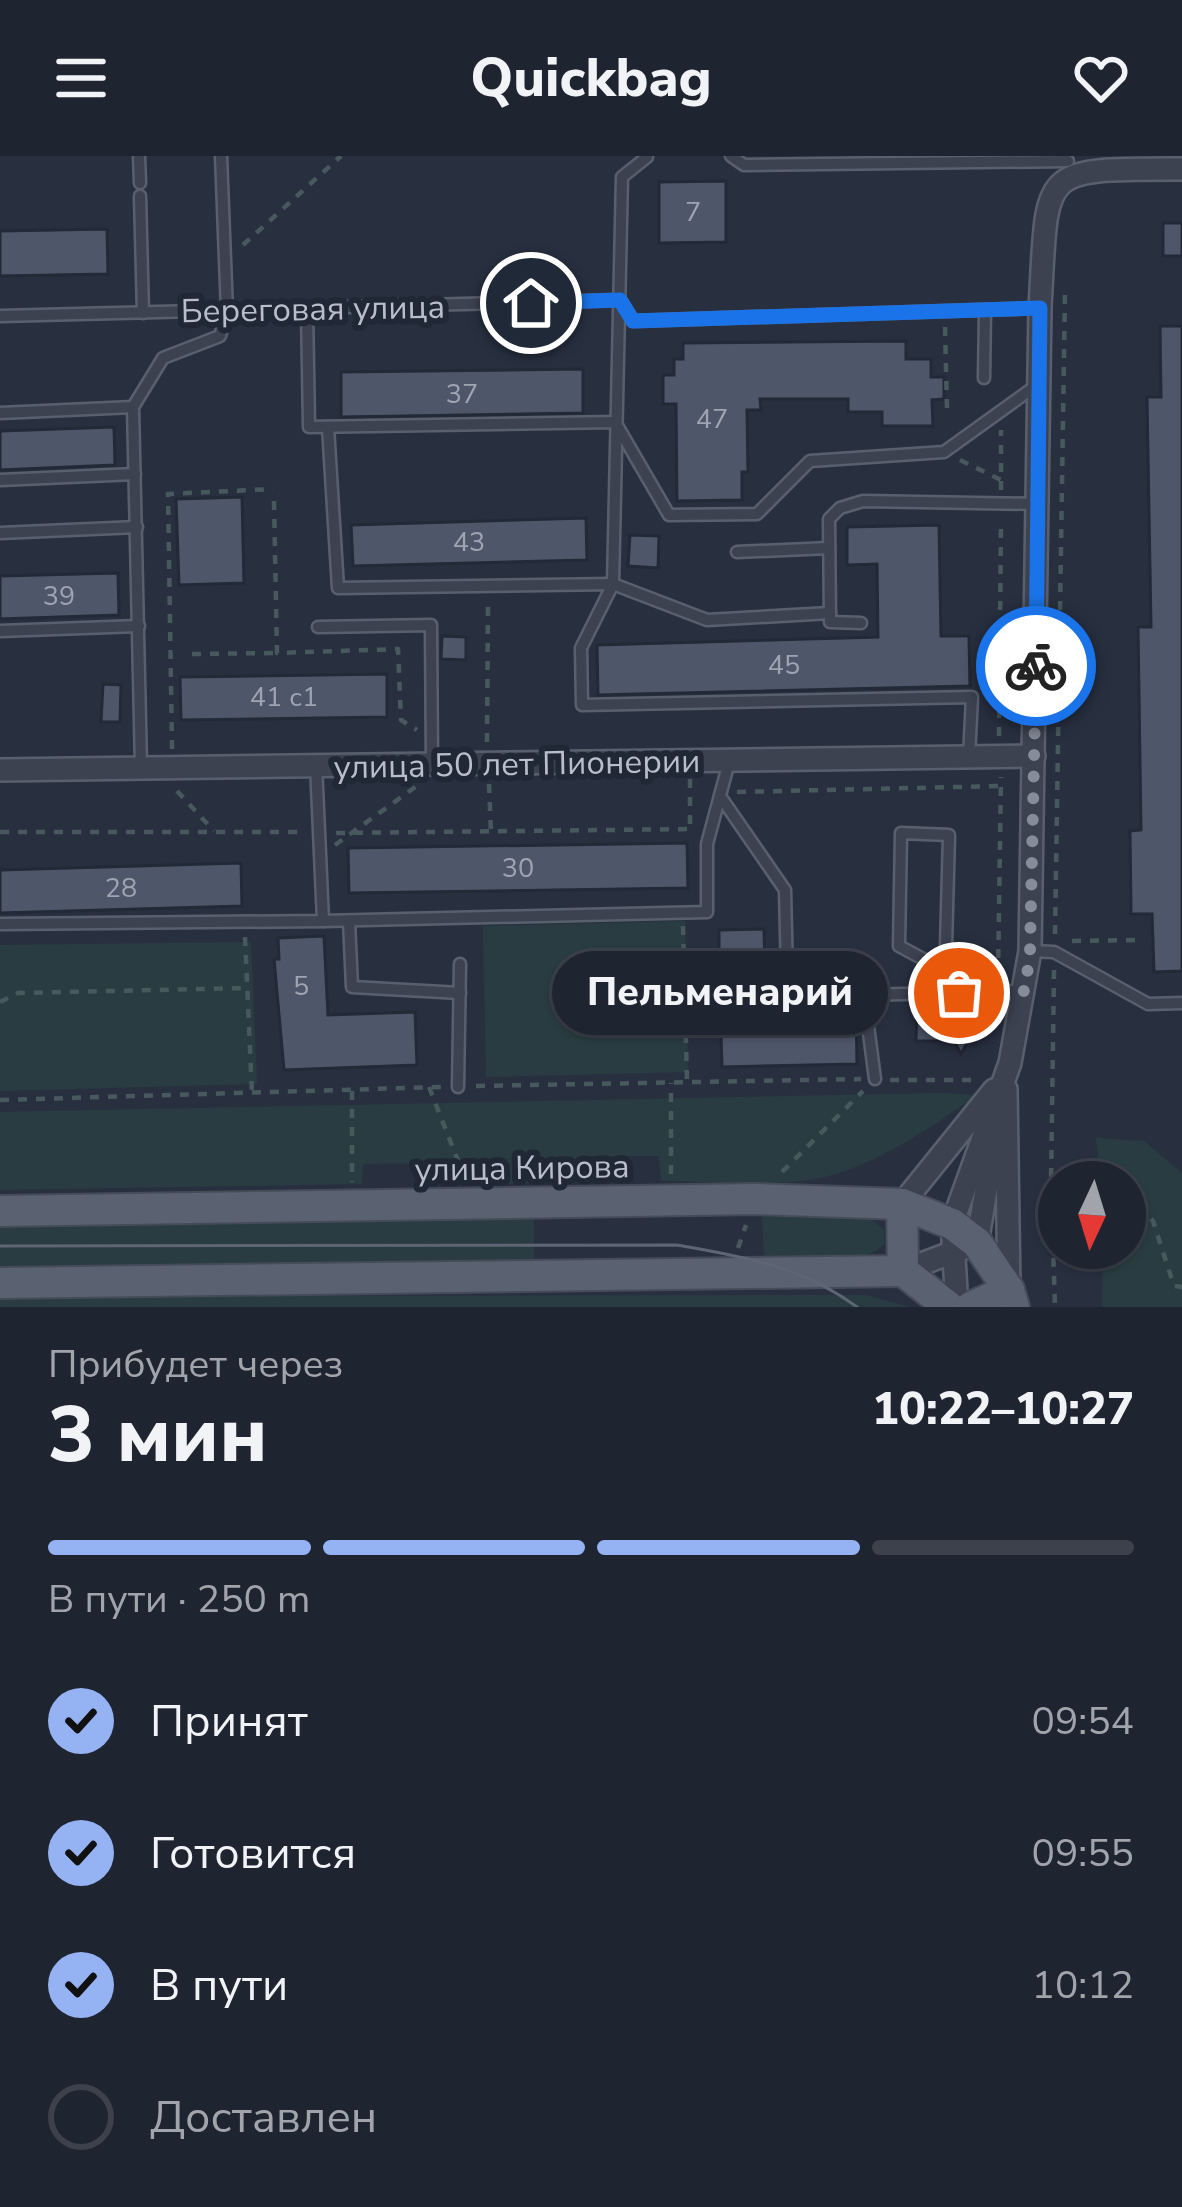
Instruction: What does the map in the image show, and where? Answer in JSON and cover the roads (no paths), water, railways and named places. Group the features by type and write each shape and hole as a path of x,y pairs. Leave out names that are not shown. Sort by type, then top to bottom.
{"main road":[{"name":"улица Кирова","path":"0,1211 755,1199 902,1204 961,1240"},
{"path":"902,1204 904,1271"},
{"path":"961,1240 1011,1299 971,1307"},
{"path":"0,1283 178,1288 904,1271 953,1307"}],"street":[{"path":"953,1307 961,1240 1006,1076 1030,951 1040,308 1046,207 1067,165 1182,169"},
{"name":"улица 50 лет Пионерии","path":"0,770 1034,756"},
{"path":"902,1204 1006,1076"},
{"path":"1006,1076 1011,1299"},
{"path":"904,1271 961,1240"}],"lane":[{"path":"140,156 147,313"},
{"path":"141,767 133,407 164,358 220,336 227,311 221,156"},
{"path":"731,156 744,165 873,161 1067,165"},
{"path":"647,158 622,177 613,584 581,648 582,705 972,697 970,757"},
{"name":"Береговая улица","path":"0,316 620,300 633,321 1040,308"},
{"path":"307,309 309,428 615,422"},
{"path":"984,378 986,310"},
{"path":"615,422 670,515 757,514 810,461 944,452 1040,383"},
{"path":"0,412 133,407"},
{"path":"328,427 338,588 613,584 707,620 830,614"},
{"path":"0,480 135,474"},
{"path":"861,623 830,622 829,518 840,508 863,501 1038,504"},
{"path":"0,533 137,527"},
{"path":"737,552 830,548"},
{"path":"318,627 431,625 441,764"},
{"path":"0,631 140,626"},
{"path":"0,924 707,912 707,844 730,760"},
{"path":"316,765 323,921"},
{"path":"721,795 785,890 787,975 841,975 864,994 1025,991"},
{"path":"950,961 925,960 898,946 901,833 949,835 946,946 959,993"},
{"path":"350,921 352,987 460,993"},
{"path":"1030,951 1054,952 1148,1004 1182,1003"},
{"path":"458,1087 460,964"},
{"path":"864,994 875,1079"}],"tram line":[{"path":"0,1246 677,1245 793,1272 857,1307"}],"place":[{"name":"Пельменарий","path":"959,993"}]}
